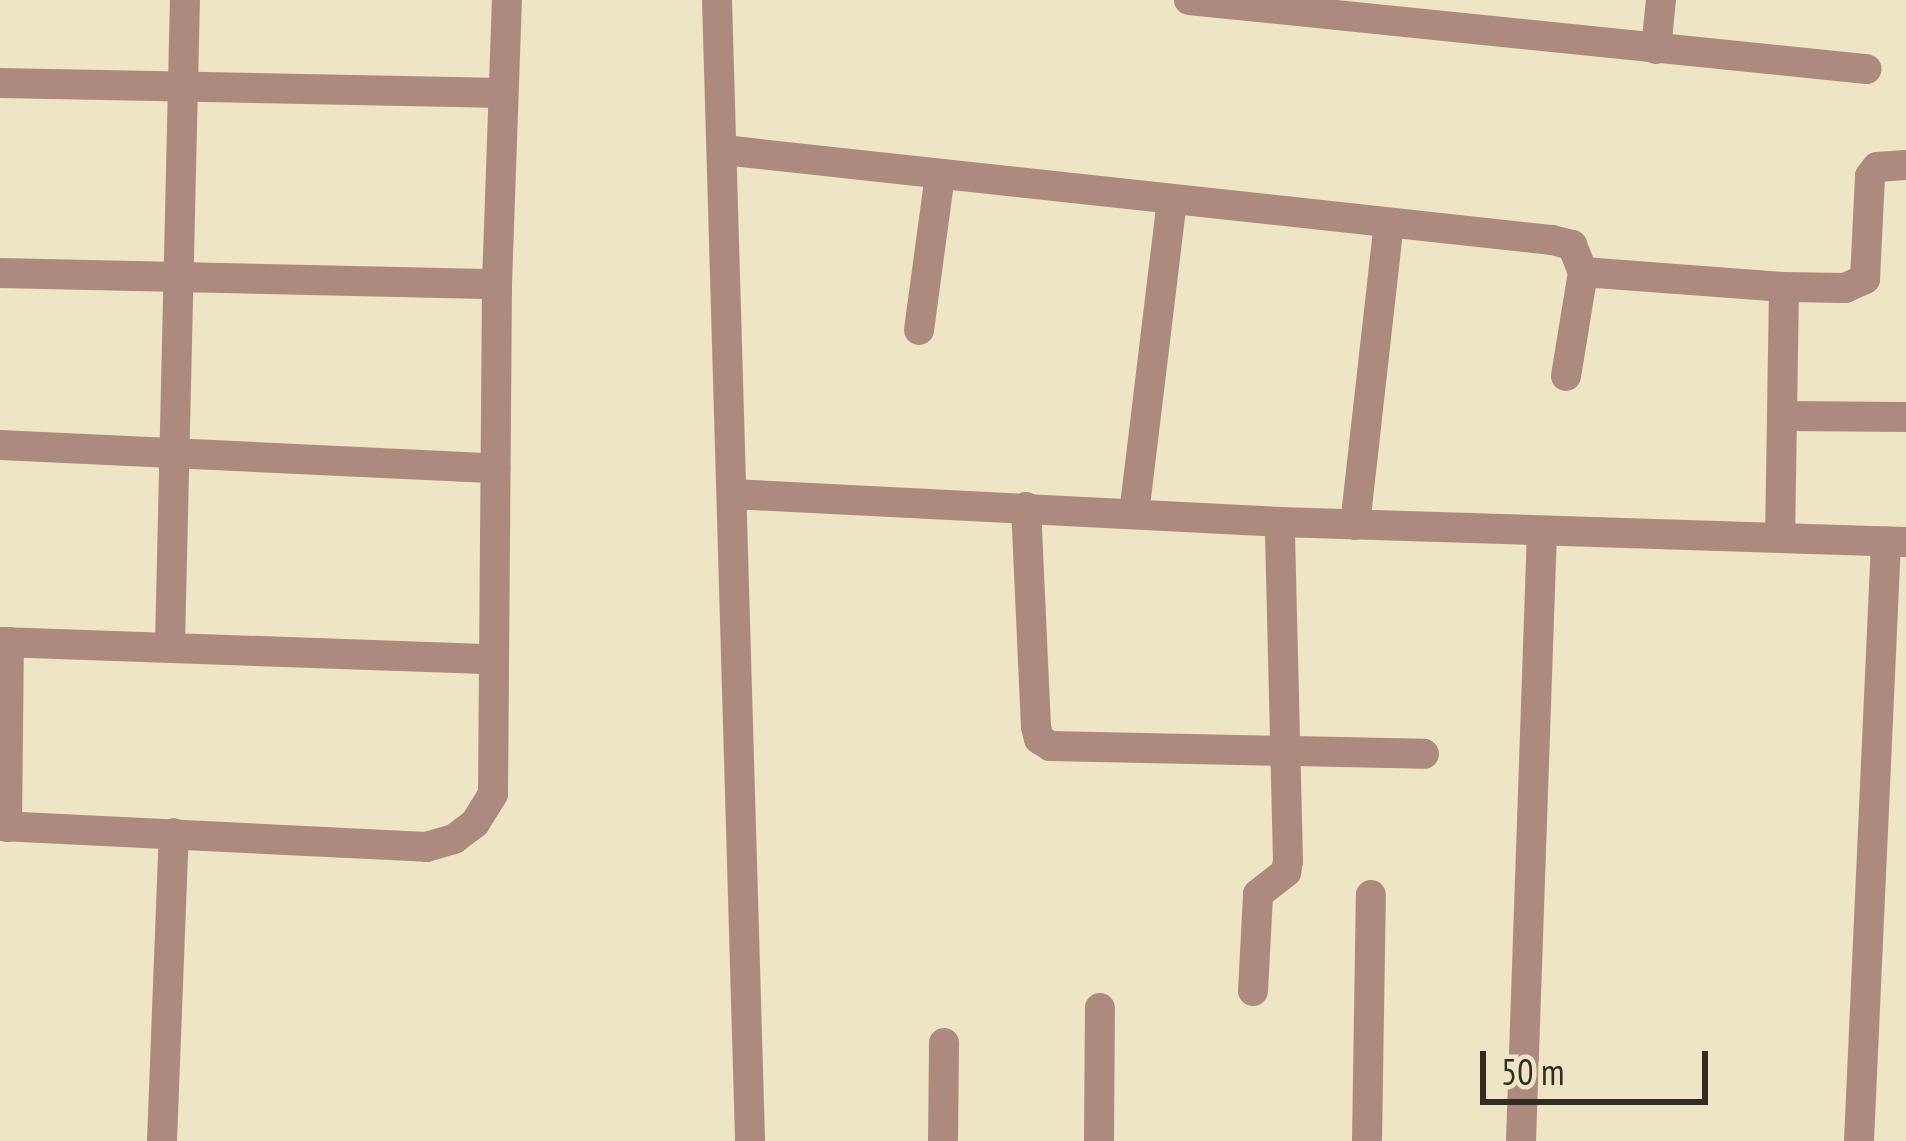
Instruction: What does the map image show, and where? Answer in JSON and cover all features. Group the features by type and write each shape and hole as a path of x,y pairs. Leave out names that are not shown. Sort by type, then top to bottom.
{"street":[{"path":"170,644 182,273 179,84 185,0"},
{"path":"492,659 170,644 4,642 3,826 426,847 454,839 475,823 493,794 497,284 507,0"},
{"path":"717,0 750,1141"},
{"path":"1189,0 1866,69"},
{"path":"1656,49 1661,0"},
{"path":"0,82 503,93"},
{"path":"723,150 1572,244 1583,272 1566,376"},
{"path":"1583,272 1846,288 1865,279 1870,176 1877,167 1906,165"},
{"path":"919,330 940,175"},
{"path":"1134,514 1172,201"},
{"path":"1354,525 1390,223"},
{"path":"0,273 182,273 497,284"},
{"path":"1780,537 1784,287"},
{"path":"1784,416 1906,417"},
{"path":"0,445 495,468"},
{"path":"733,494 1280,522 1896,542 1859,1141"},
{"path":"1026,507 1040,739 1050,746 1424,754"},
{"path":"1253,992 1258,895 1286,872 1288,861 1280,522"},
{"path":"1520,1141 1542,532"},
{"path":"162,1141 174,833"},
{"path":"1367,1141 1371,895"},
{"path":"1099,1141 1100,1007"},
{"path":"943,1141 944,1043"}]}
